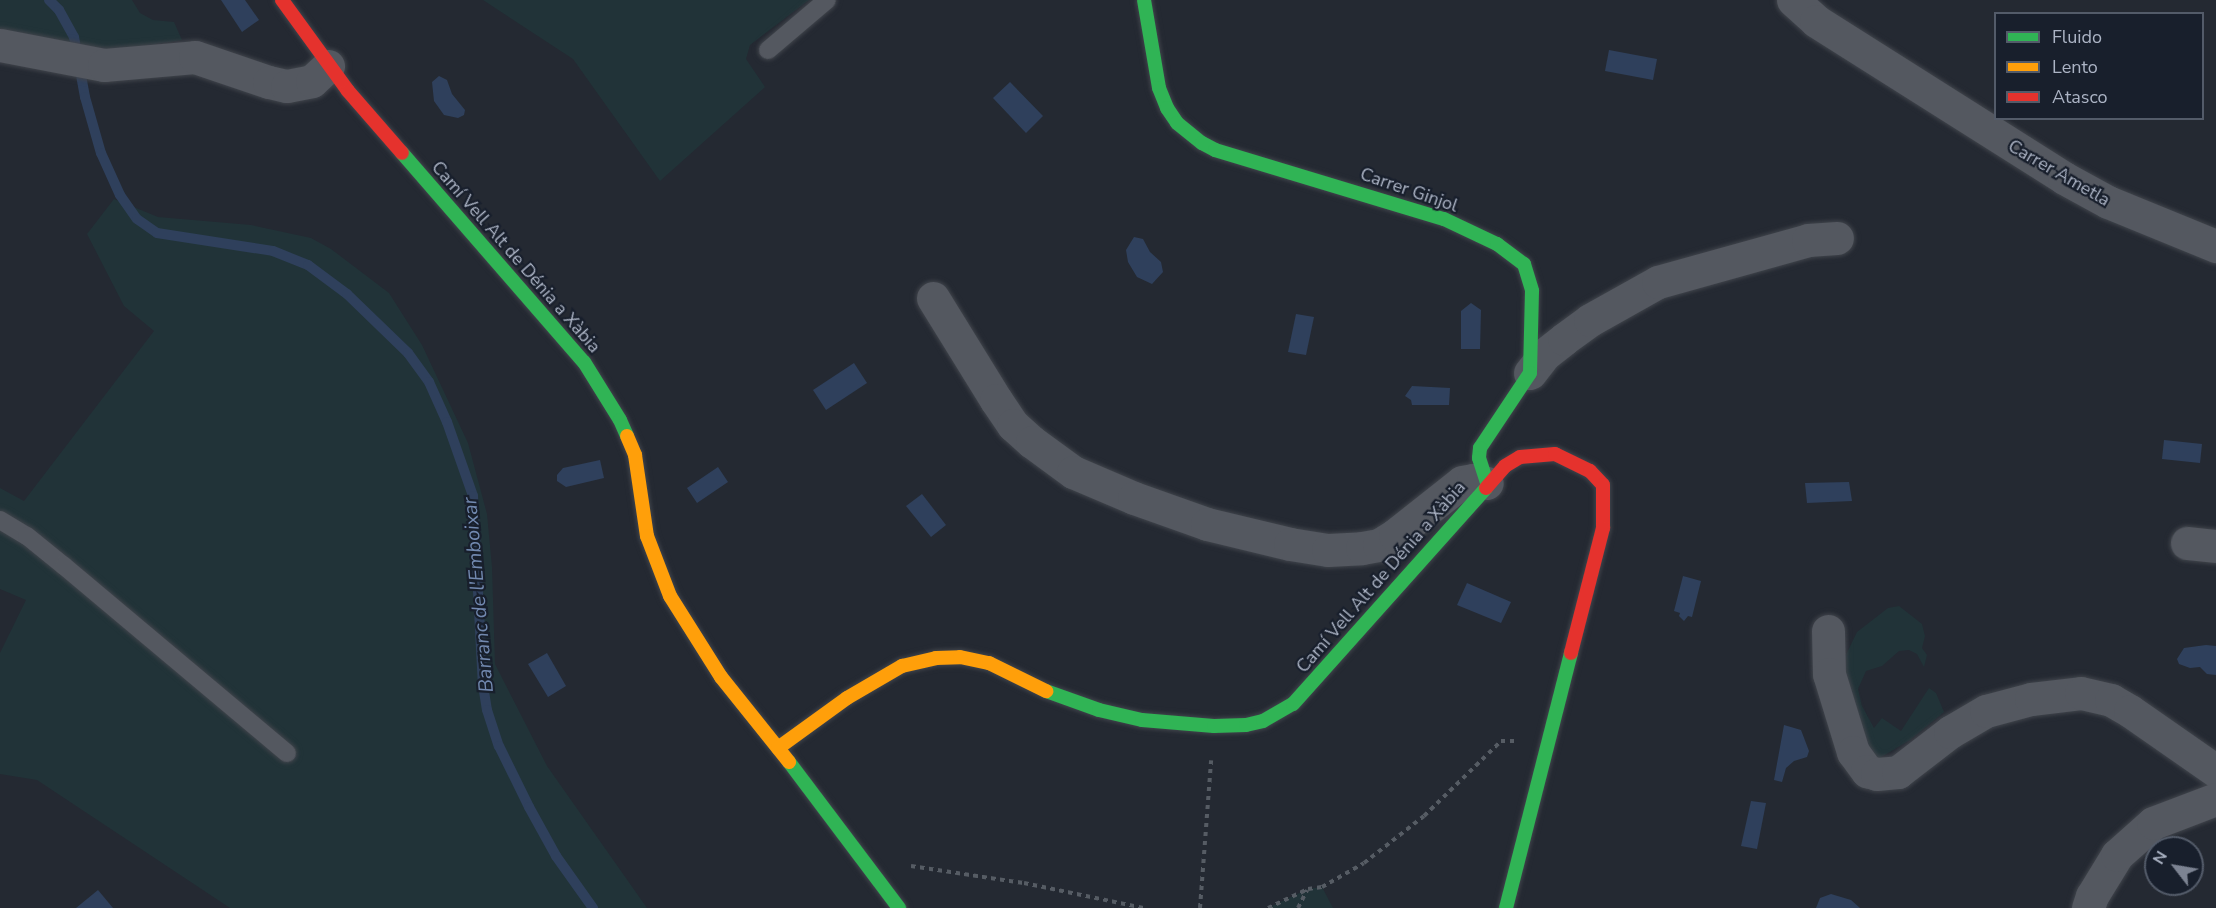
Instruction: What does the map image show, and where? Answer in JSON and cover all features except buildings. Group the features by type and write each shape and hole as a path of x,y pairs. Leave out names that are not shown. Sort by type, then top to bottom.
{"street":[{"name":"Camí Vell Alt de Dénia a Xàbia","path":"282,0 328,66 584,362 620,420 635,455 640,502 647,536 670,596 721,677 869,865 899,908"},
{"name":"Carrer Ginjol","path":"1144,0 1159,88 1167,108 1177,123 1203,143 1215,150 1444,219 1497,244 1524,264 1533,291 1530,373"},
{"name":"Carrer Ametla","path":"1793,0 1816,21 2064,178 2135,214 2216,246"},
{"path":"0,45 104,65 195,57 287,86 312,81 328,66"},
{"path":"933,298 1013,425 1072,472 1102,486 1207,524 1290,544 1328,549 1362,548 1379,545 1395,535 1462,482 1473,480 1487,483 1479,458 1480,448 1545,354 1590,320 1658,282 1808,240 1837,238"},
{"name":"Camí Vell Alt de Dénia a Xàbia","path":"778,748 847,698 902,666 936,658 960,657 989,663 1046,691 1099,710 1142,720 1214,726 1263,722 1293,704 1487,483 1505,466 1520,457 1555,454 1590,471 1603,485 1603,528 1506,908"},
{"path":"1828,631 1829,674 1853,752 1867,771 1877,774 1898,772 1950,732 1986,711 2031,699 2081,693 2110,700 2130,711 2216,771"},
{"path":"2088,908 2117,855 2153,823 2216,799"}],"lane":[{"path":"768,50 827,0"},
{"path":"0,520 27,536 64,566 287,753"}],"path":[{"path":"1200,908 1214,726"},
{"path":"1268,908 1332,881 1384,848 1424,816 1501,741 1509,739 1545,750"},
{"path":"869,865 919,866 1143,908"},
{"path":"1298,908 1308,890"}],"shaded area":[{"path":"0,0 132,0 140,13 153,20 174,22 182,40 110,51 0,38"},
{"path":"483,0 809,0 750,45 746,59 765,87 660,181 573,59"},
{"path":"114,199 158,217 251,225 311,238 331,249 389,293 422,345 468,443 487,514 492,567 495,664 547,766 647,908 230,908 37,780 0,774 0,653 26,600 0,589 0,488 24,501 154,331 124,306 87,234"},
{"path":"1899,606 1922,624 1925,636 1922,648 1927,655 1924,667 1917,654 1909,650 1899,651 1882,666 1866,671 1858,689 1862,706 1874,728 1882,718 1901,731 1929,688 1936,693 1944,712 1910,740 1878,759 1871,753 1845,691 1843,661 1857,632 1888,608"},
{"path":"1322,887 1333,908 1268,908 1308,889"}],"water":[{"path":"221,0 245,0 259,20 242,32"},
{"path":"1609,50 1657,59 1653,80 1605,71"},
{"path":"439,76 447,80 452,94 465,110 464,115 458,118 444,115 434,101 432,82"},
{"path":"1010,82 1043,116 1026,133 993,98"},
{"path":"1134,237 1143,239 1150,252 1161,262 1163,272 1152,284 1137,277 1128,262 1126,250"},
{"path":"1471,303 1481,310 1480,349 1461,349 1461,311"},
{"path":"1296,314 1314,317 1306,355 1288,352"},
{"path":"854,363 867,383 826,410 813,390"},
{"path":"1412,386 1450,388 1449,405 1412,405 1411,400 1405,396"},
{"path":"2164,440 2202,444 2200,463 2162,459"},
{"path":"600,460 604,478 566,487 557,481 557,475 563,468"},
{"path":"718,467 728,482 697,503 687,488"},
{"path":"1849,482 1852,501 1807,503 1805,483"},
{"path":"922,494 946,525 931,537 906,506"},
{"path":"1683,576 1701,581 1692,617 1688,616 1684,621 1679,616 1680,613 1674,611"},
{"path":"1467,583 1511,602 1501,623 1457,605"},
{"path":"2216,646 2216,675 2207,674 2200,667 2190,668 2179,664 2177,659 2184,648"},
{"path":"547,653 566,686 548,697 528,664"},
{"path":"1784,725 1801,730 1809,751 1807,757 1794,761 1786,768 1782,782 1774,780"},
{"path":"1751,801 1766,803 1757,849 1741,846"},
{"path":"98,890 113,908 76,908"},
{"path":"1831,894 1851,900 1860,908 1816,908 1820,898"}],"waterway":[{"name":"Barranc de l'Emboixar","path":"49,0 59,10 74,37 85,97 101,153 120,195 137,219 157,233 273,251 308,265 347,294 408,353 429,382 447,422 473,496 483,685 487,710 499,746 529,807 556,856 593,908"}],"traffic: fast":[{"path":"1144,0 1159,88 1167,108 1177,123 1202,143 1215,150 1444,219 1497,244 1524,264 1532,291 1530,373 1480,448 1479,458 1487,483"},
{"path":"402,153 584,362 620,420 627,436"},
{"path":"1046,691 1099,710 1142,720 1214,726 1246,725 1263,721 1293,704 1486,488"},
{"path":"1506,908 1571,653"},
{"path":"789,762 899,908"}],"traffic: slow":[{"path":"627,436 635,455 647,536 670,596 721,677 789,762"},
{"path":"778,748 847,698 902,666 936,658 960,657 989,663 1046,691"}],"traffic: jam":[{"path":"282,0 348,91 402,153"},
{"path":"1486,488 1505,466 1520,457 1555,454 1590,471 1603,485 1603,528 1571,653"}]}
